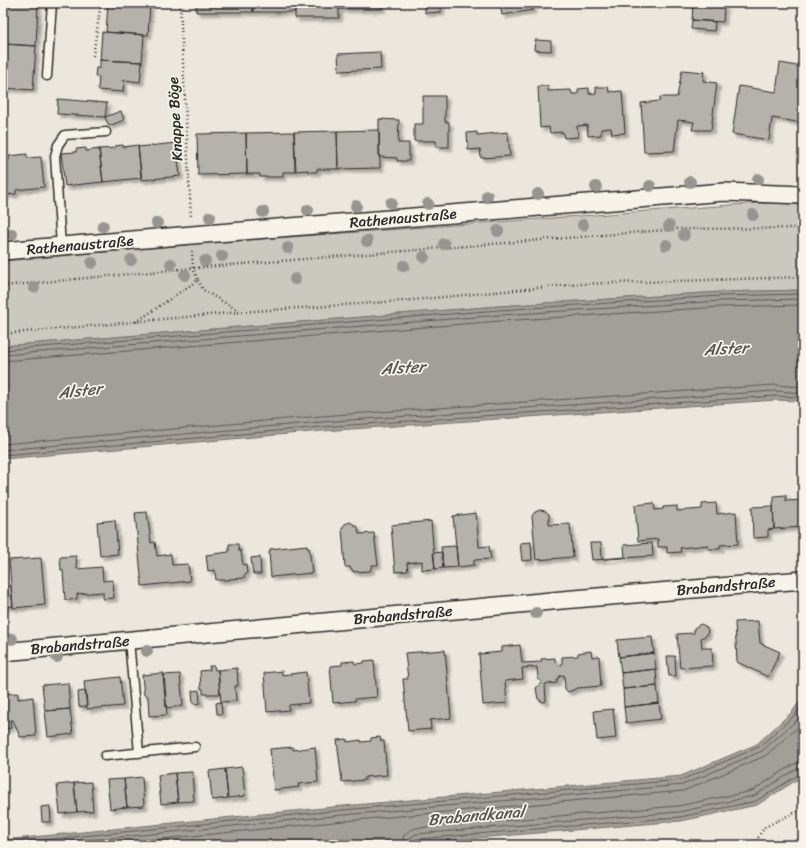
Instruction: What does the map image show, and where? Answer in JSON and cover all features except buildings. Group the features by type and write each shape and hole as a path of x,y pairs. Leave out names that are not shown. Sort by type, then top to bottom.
{"street":[{"name":"Rathenaustraße","path":"3,251 724,192 803,195"},
{"name":"Brabandstraße","path":"3,652 562,600 803,580"}],"lane":[{"path":"47,76 52,3"},
{"path":"61,246 55,156 58,145 65,134 106,132"},
{"path":"129,640 139,752"},
{"path":"105,756 195,747"}],"path":[{"path":"93,56 101,3"},
{"name":"Knappe Böge","path":"180,3 193,268"},
{"path":"3,286 193,268 678,229 803,228"},
{"path":"193,268 203,290 240,312"},
{"path":"3,334 240,312 402,301 578,284 803,277"},
{"path":"134,323 198,280"},
{"path":"755,845 765,827 803,808"}],"shaded area":[{"path":"760,203 803,204 803,290 721,292 499,306 3,346 3,261 206,243"}],"water":[{"name":"Alster","path":"803,290 803,403 798,401 776,400 322,431 3,459 3,346 499,306 721,292"},
{"name":"Brabandkanal","path":"803,697 803,776 757,805 681,821 394,845 3,845 3,840 343,806 681,776 757,744 792,712"}]}
